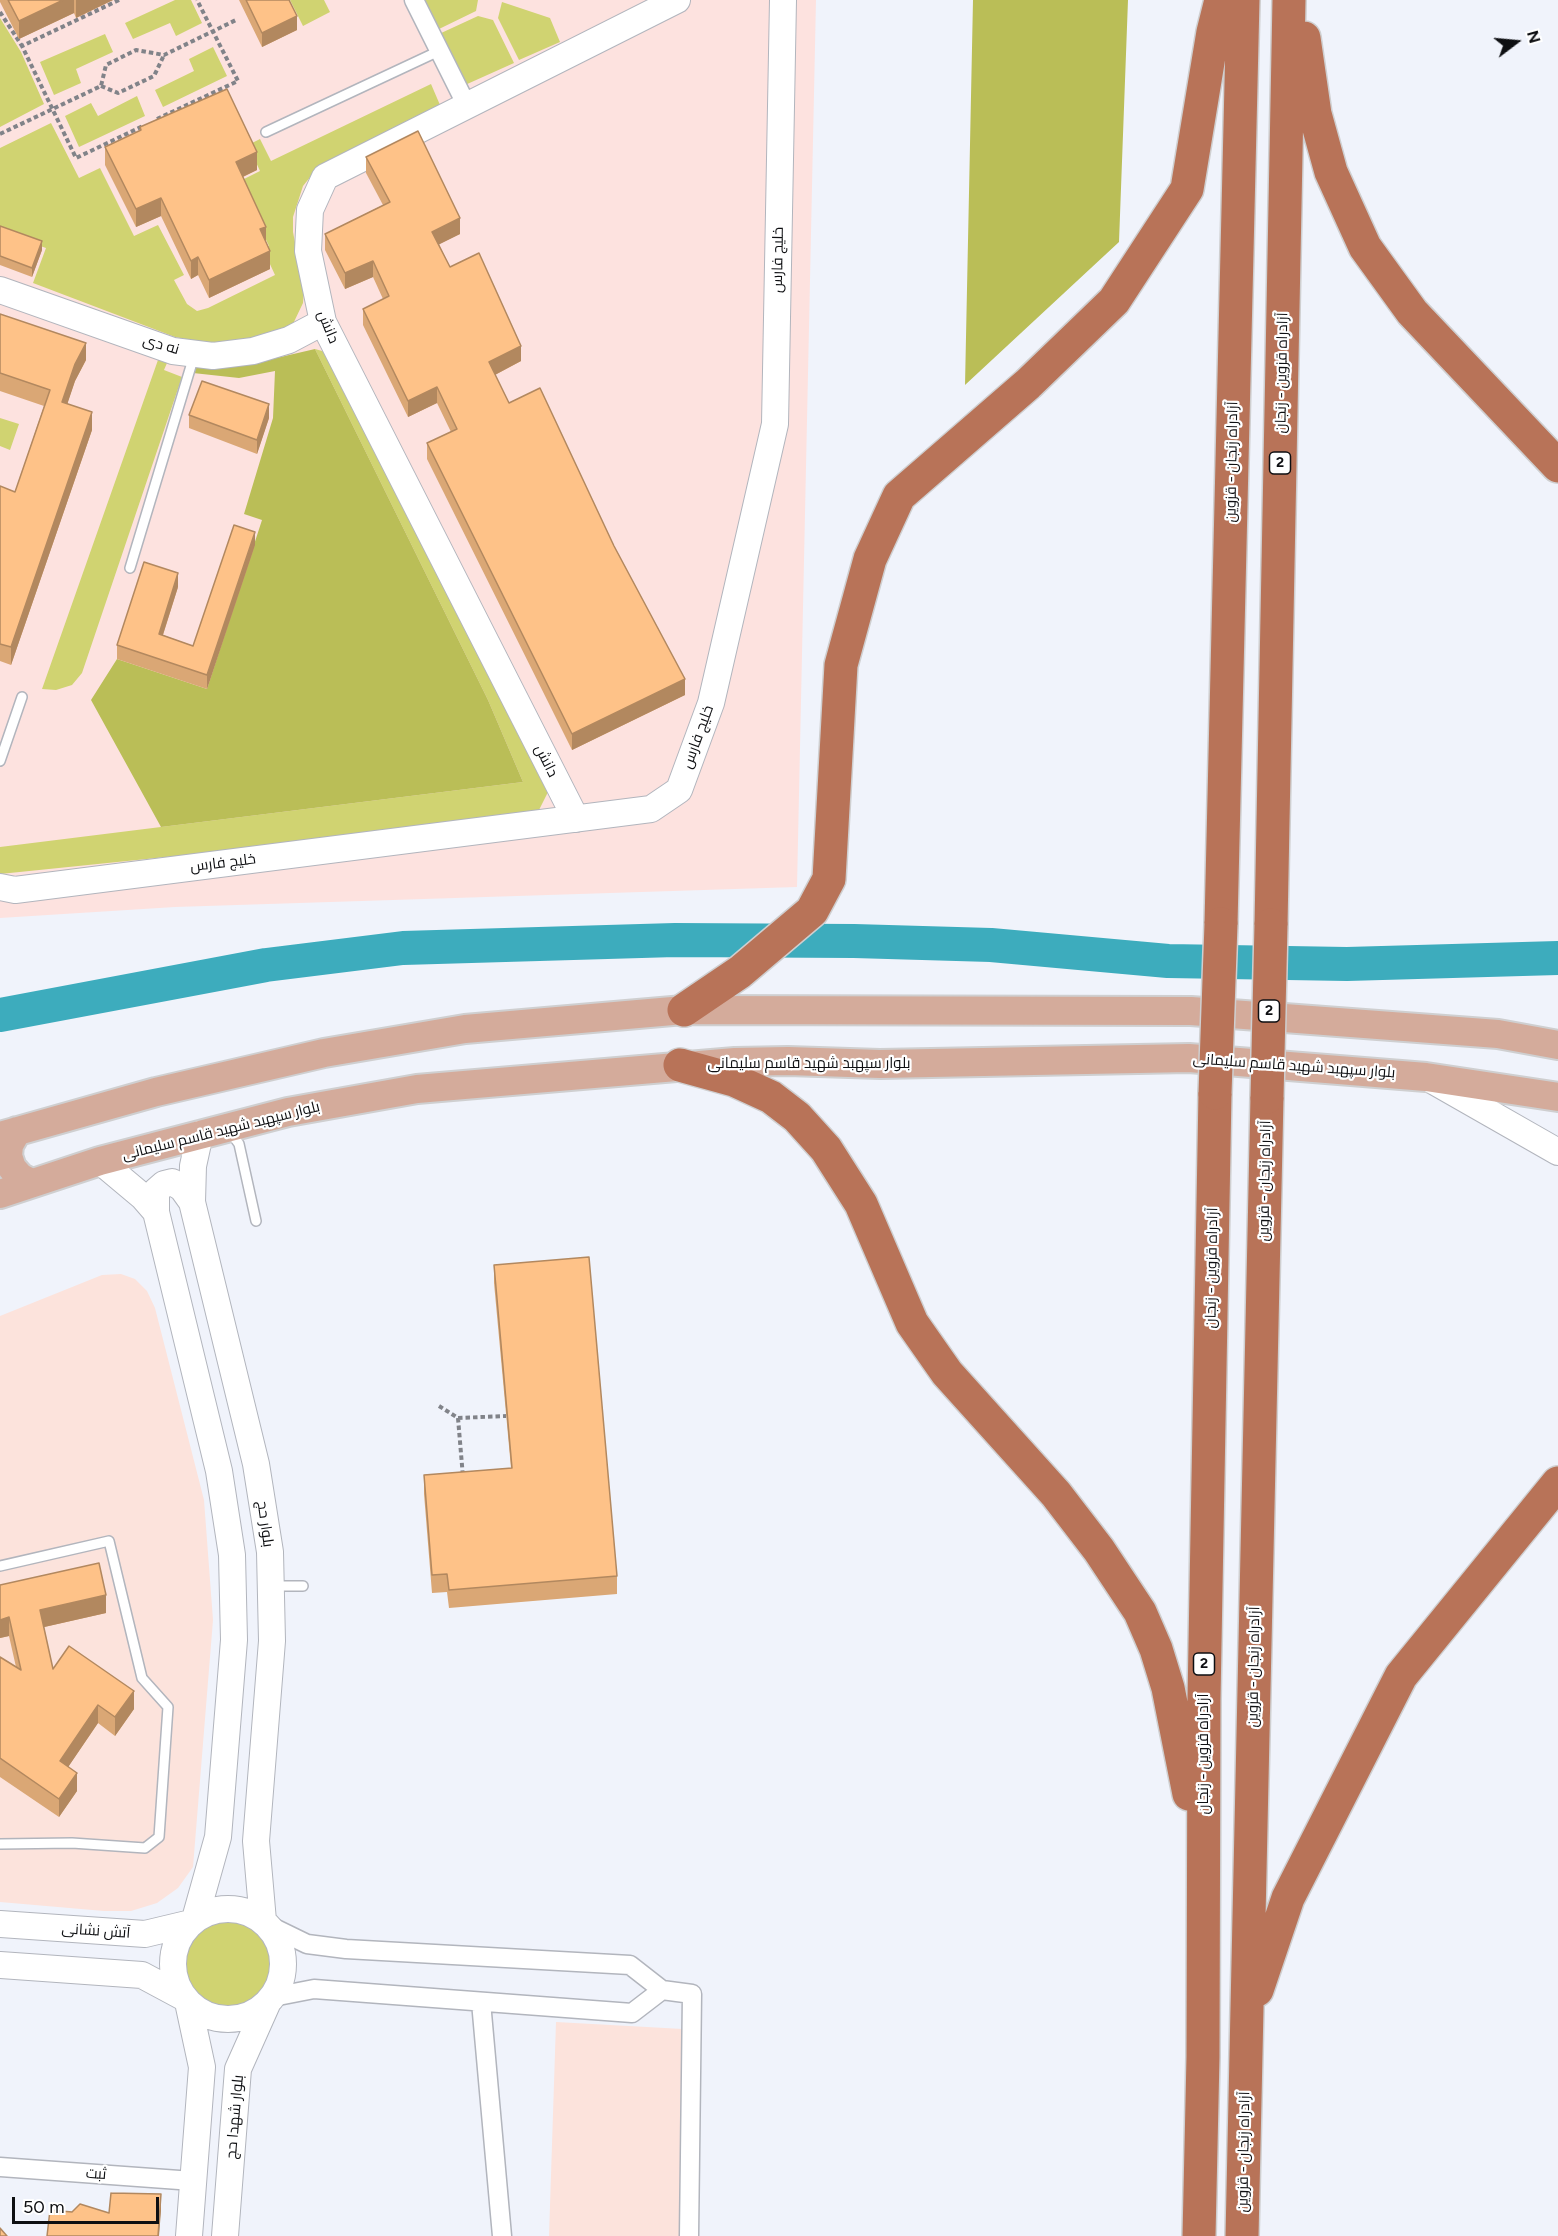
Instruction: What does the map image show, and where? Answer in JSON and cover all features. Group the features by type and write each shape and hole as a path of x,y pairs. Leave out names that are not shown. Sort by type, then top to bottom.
{"highway":[{"path":"684,1010 740,972 812,911 829,879 841,664 870,559 899,496 1029,384 1114,301 1187,189 1213,32 1221,0"},
{"name":"آزادراه زنجان - قزوین","path":"1215,1093 1243,0"},
{"name":"آزادراه قزوین - زنجان","path":"1267,1097 1289,0"},
{"path":"1298,0 1315,114 1330,172 1365,247 1412,312 1558,466"},
{"path":"680,1065 734,1080 771,1097 797,1117 826,1149 861,1204 918,1331 947,1373 1056,1494 1099,1550 1140,1612 1156,1649 1168,1688 1203,1863"},
{"name":"آزادراه قزوین - زنجان","path":"1199,2236 1204,1687 1215,1093"},
{"name":"آزادراه زنجان - قزوین","path":"1242,2236 1267,1097"},
{"path":"1247,2020 1288,1898 1401,1676 1558,1483"}],"main road":[{"name":"خلیج فارس","path":"0,887 15,890 651,809 679,790 711,703 775,424 783,0"},
{"name":"دانش","path":"576,819 323,322 308,251 310,210 326,177 666,3"},
{"name":"نه دی","path":"0,290 173,351 213,356 254,351 289,340 323,322"},
{"path":"32,1183 20,1177 12,1167 8,1156 8,1133 156,1092 324,1053 465,1029 684,1010 1191,1011 1498,1034 1558,1045"},
{"name":"بلوار سپهبد شهید قاسم سلیمانی","path":"0,1194 100,1161 288,1112 417,1089 680,1065 788,1061 880,1064 1189,1058 1426,1077 1558,1097"},
{"path":"1426,1077 1558,1152"},
{"name":"بلوار حج","path":"210,1131 193,1166 192,1202 256,1464 270,1552 272,1641 256,1841 266,1923"},
{"path":"100,1161 144,1197 156,1212"},
{"path":"189,2236 202,2067 186,1999 175,1978 173,1958 179,1939 193,1921 218,1838 234,1640 232,1555 219,1471 156,1212 156,1191 164,1184 172,1182 182,1188 192,1202"},
{"path":"0,1965 142,1975 186,1999 205,2015 227,2020 248,2016 270,2000 282,1979 284,1960 279,1941 266,1923 247,1912 229,1908 212,1911 193,1921"},
{"name":"آتش نشانی","path":"0,1924 145,1934 193,1921"},
{"name":"بلوار شهدا حج","path":"225,2236 238,2069 270,2000"}],"street":[{"path":"414,0 467,106"},
{"path":"266,1923 307,1944 346,1949 630,1965 662,1990 692,1994 689,2236"},
{"path":"270,2000 314,1989 632,2013 662,1990"},
{"path":"481,2002 502,2236"},
{"name":"ثبت","path":"0,2167 193,2181"}],"lane":[{"path":"266,132 439,51"},
{"path":"130,568 195,353"},
{"path":"0,761 22,697"},
{"path":"210,1131 231,1133 239,1144 256,1221"},
{"path":"0,1566 109,1541 142,1678 168,1707 159,1837 145,1848 72,1843 0,1844"},
{"path":"272,1586 303,1586"}],"path":[{"path":"22,46 119,0"},
{"path":"0,12 22,46 76,158 238,81 197,0"},
{"path":"101,86 106,65 136,50 164,55 236,20"},
{"path":"0,134 101,86 118,93 154,76 164,55"},
{"path":"439,1406 458,1418 506,1416"},
{"path":"458,1418 463,1480"}],"shaded area":[{"path":"0,0 816,0 797,887 175,907 0,918"},
{"path":"973,0 1128,0 1119,242 965,385"},
{"path":"315,349 488,700 523,782 161,827 91,700 117,659 207,689 262,520 244,514 273,418 275,371 239,378 193,373 196,361 242,366"},
{"path":"121,1274 135,1279 147,1291 155,1308 204,1500 213,1620 193,1867 178,1888 157,1903 131,1911 104,1911 0,1902 0,1316 102,1275"},
{"path":"556,2022 701,2030 695,2236 549,2236"}],"green space":[{"path":"175,0 191,0 202,23 176,36 170,23 133,39 125,23"},
{"path":"290,0 324,0 330,12 303,26"},
{"path":"421,0 478,0 476,11 437,30"},
{"path":"502,2 550,18 560,42 519,60 498,18"},
{"path":"478,16 493,20 514,63 465,85 439,34"},
{"path":"0,18 21,52 44,104 0,127"},
{"path":"105,34 113,52 76,69 81,83 54,95 40,62"},
{"path":"213,47 227,76 163,107 155,90 194,71 189,59"},
{"path":"431,84 440,105 332,160 315,171 303,186 293,217 293,232 304,289 303,303 292,326 227,347 175,337 33,283 46,248 0,232 0,148 51,123 79,178 100,168 134,236 158,225 184,275 174,280 187,304 197,311 208,308 275,275 263,249 269,246 238,182 260,171 248,145 260,139 271,161"},
{"path":"137,96 145,116 79,147 65,116 91,103 98,116"},
{"path":"315,349 333,354 552,784 538,812 176,856 0,874 0,847 523,782 488,700"},
{"path":"158,360 167,363 164,370 182,377 82,673 72,685 56,690 42,689"},
{"path":"0,418 19,424 10,450 0,446"},
{"path":"229,1915 247,1919 263,1929 273,1945 277,1963 273,1981 263,1997 247,2007 229,2011 211,2007 195,1997 185,1981 181,1963 185,1945 195,1929 211,1919"}],"building":[{"path":"8,0 63,0 19,21"},
{"path":"246,0 289,0 297,16 262,33"},
{"path":"227,89 257,152 236,162 266,227 260,229 270,251 209,280 198,257 191,261 161,198 136,209 105,147 141,130 140,127"},
{"path":"418,131 460,218 432,232 450,267 479,253 521,346 489,362 509,403 540,388 614,546 685,679 572,734 427,443 457,429 437,387 408,401 363,309 389,296 373,261 345,273 325,234 390,202 366,157"},
{"path":"0,226 42,241 32,268 0,256"},
{"path":"0,314 86,343 75,364 62,402 92,412 11,647 0,644 0,486 15,492 50,390 0,373"},
{"path":"202,381 269,404 257,440 189,415"},
{"path":"234,525 255,532 207,675 117,645 144,562 178,573 159,634 193,646"},
{"path":"589,1257 617,1576 449,1590 447,1574 432,1575 424,1475 512,1468 494,1265"},
{"path":"99,1563 106,1595 40,1610 53,1669 69,1646 134,1691 115,1717 98,1705 60,1761 77,1773 59,1799 0,1758 0,1657 21,1670 9,1617 0,1620 0,1585"},
{"path":"111,2193 161,2194 158,2236 47,2236 50,2210 72,2212 80,2204 109,2213"},
{"path":"0,2228 7,2236 0,2236"}],"waterway":[{"path":"0,1015 266,965 403,948 675,940 854,941 991,945 1168,961 1347,964 1558,958"}]}
